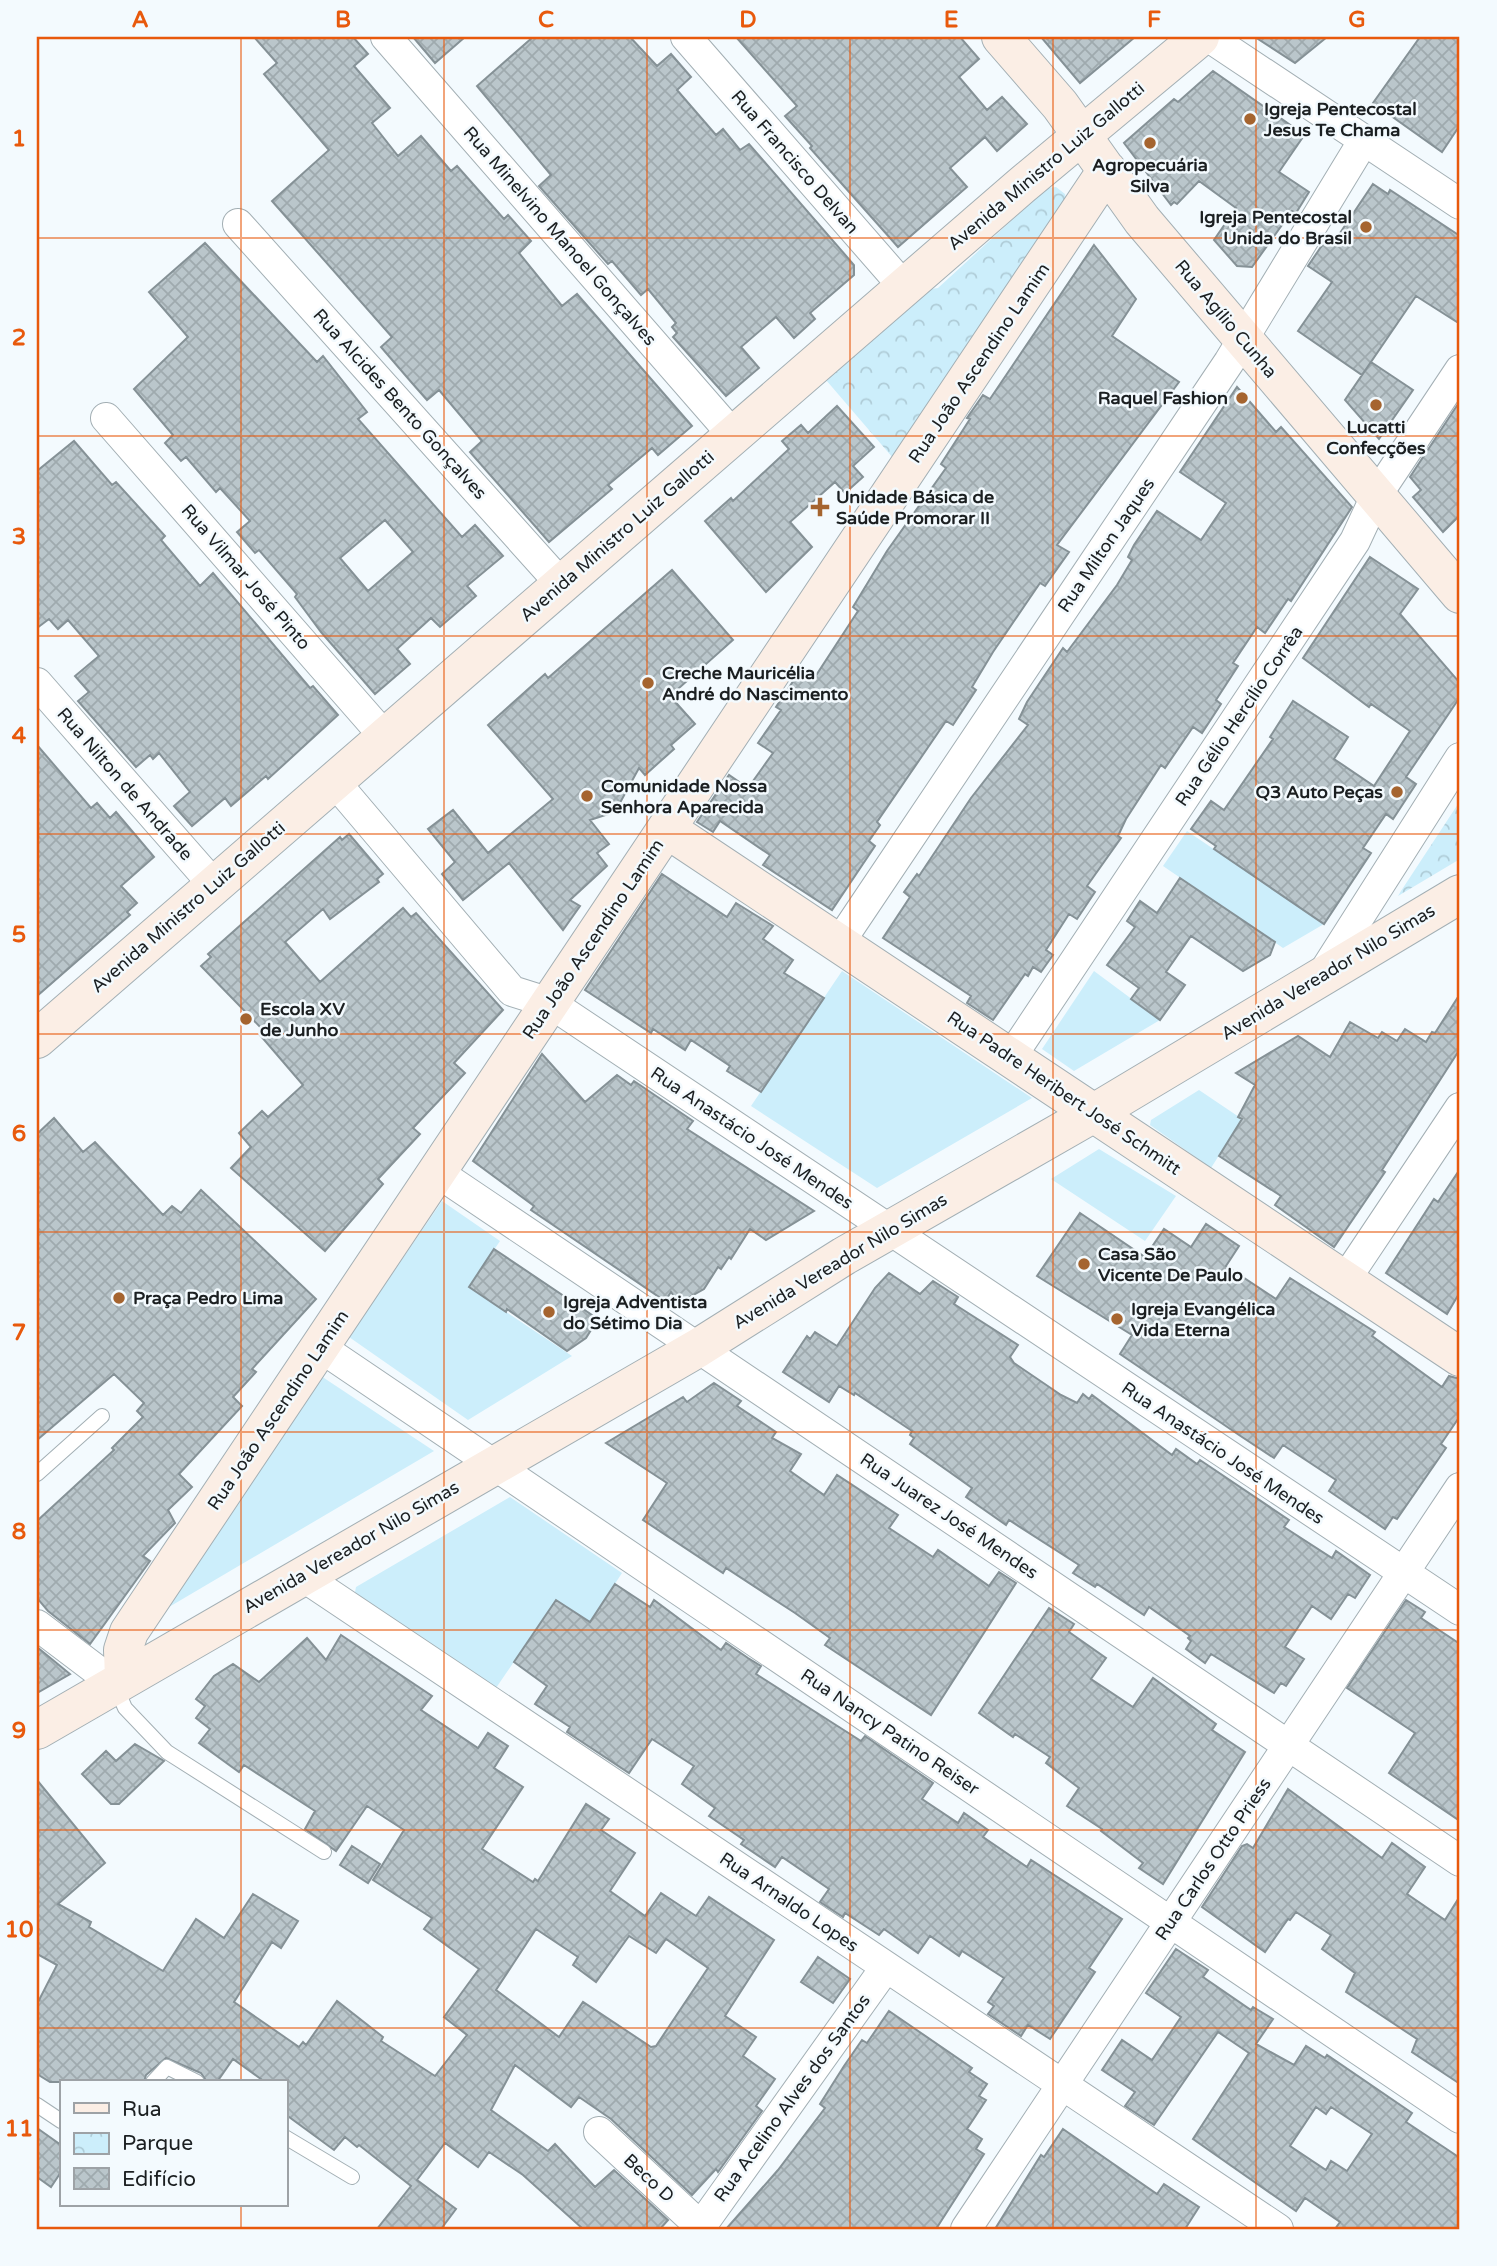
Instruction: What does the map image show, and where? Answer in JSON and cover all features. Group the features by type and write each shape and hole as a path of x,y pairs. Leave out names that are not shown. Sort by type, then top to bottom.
{"street":[{"name":"Rua Minelvino Manoel Gonçalves","path":"386,37 733,435"},
{"name":"Rua Francisco Delvan","path":"686,37 904,287"},
{"name":"Rua Agílio Cunha","path":"1001,37 1060,104 1142,220 1460,594"},
{"name":"Avenida Ministro Luiz Gallotti","path":"38,1034 1082,134 1200,37"},
{"path":"1209,37 1460,204"},
{"name":"Rua Milton Jaques","path":"839,943 1242,338 1364,140"},
{"name":"Rua João Ascendino Lamim","path":"119,1682 123,1650 129,1632 1107,170"},
{"name":"Rua Alcides Bento Gonçalves","path":"238,224 561,584"},
{"name":"Rua Gélio Hercílio Corrêa","path":"1011,1057 1355,541 1376,496 1460,370"},
{"name":"Rua Vilmar José Pinto","path":"106,418 385,737"},
{"name":"Rua Nilton de Andrade","path":"37,682 214,885"},
{"path":"1322,975 1460,758"},
{"name":"Rua Anastácio José Mendes","path":"334,781 512,991 550,1003 1460,1610"},
{"name":"Rua Padre Heribert José Schmitt","path":"667,829 1460,1357"},
{"name":"Avenida Vereador Nilo Simas","path":"37,1730 301,1575 698,1348 890,1230 1094,1113 1460,894"},
{"path":"1345,1280 1460,1108"},
{"name":"Rua Juarez José Mendes","path":"437,1172 1460,1861"},
{"name":"Rua Nancy Patino Reiser","path":"320,1347 1460,2118"},
{"name":"Rua Carlos Otto Priess","path":"966,2229 1460,1488"},
{"name":"Rua Arnaldo Lopes","path":"301,1575 1278,2229"},
{"path":"37,1625 119,1682"},
{"name":"Rua Acelino Alves dos Santos","path":"699,2227 886,1967"},
{"name":"Beco D","path":"599,2132 699,2227"}],"lane":[{"path":"37,1474 102,1416"},
{"path":"119,1682 125,1708 167,1752 324,1852"},
{"path":"155,2080 167,2067 193,2080"},
{"path":"37,2105 60,2119"},
{"path":"287,2138 352,2177"}],"green space":[{"path":"1056,187 1065,194 1066,201 893,458 826,380 931,289 938,288 1047,188"},
{"path":"1460,801 1460,859 1398,896 1401,891"},
{"path":"1187,831 1324,924 1283,948 1163,866"},
{"path":"842,971 1032,1098 877,1188 751,1106"},
{"path":"1094,971 1160,1020 1074,1071 1042,1049"},
{"path":"1199,1090 1242,1119 1211,1168 1150,1125 1151,1120"},
{"path":"1099,1149 1176,1196 1145,1241 1051,1179"},
{"path":"442,1201 500,1241 469,1287 572,1356 468,1420 349,1337"},
{"path":"321,1376 434,1451 169,1607"},
{"path":"510,1497 622,1573 590,1622 556,1600 496,1688 361,1599 355,1592 356,1587"}],"building":[{"path":"254,37 353,37 368,54 354,66 390,108 372,123 398,156 421,136 451,171 457,166 504,219 508,215 531,241 519,253 562,306 577,294 692,426 658,455 652,448 608,485 612,489 549,542 470,452 482,441 439,390 427,400 412,383 381,347 392,337 272,201 329,150 264,74 277,63"},
{"path":"413,37 465,37 435,63"},
{"path":"533,37 630,37 657,66 671,54 691,77 677,90 716,135 723,129 740,150 749,144 854,265 854,275 810,313 815,319 794,338 776,317 741,347 759,368 726,396 673,337 677,333 672,327 676,323 648,289 641,295 612,261 608,264 539,186 551,175 477,86"},
{"path":"736,37 960,37 979,59 959,77 987,110 1002,97 1027,124 997,151 985,137 950,168 967,187 898,247 785,116 797,106"},
{"path":"1041,37 1135,37 1080,83"},
{"path":"1255,37 1327,37 1295,63"},
{"path":"1420,37 1460,37 1460,125 1442,152 1373,103"},
{"path":"1213,71 1299,131 1303,137 1279,172 1309,192 1296,213 1292,211 1252,267 1237,266 1214,240 1236,208 1199,181 1177,204 1174,202 1171,205 1124,143 1174,99 1178,102"},
{"path":"1373,184 1388,194 1390,190 1460,236 1460,324 1416,296 1362,375 1298,331 1332,282 1308,266 1329,235 1336,239"},
{"path":"205,243 317,362 323,356 367,412 358,419 462,537 475,525 503,556 467,586 476,596 440,627 431,618 397,649 410,664 375,694 321,632 295,597 297,594 259,550 255,553 237,532 250,521 220,488 216,492 186,457 181,461 165,443 173,435 134,389 188,337 149,292","holes":["385,520 413,552 368,591 340,558"]},
{"path":"1094,245 1136,299 1112,336 1179,382 1057,545 1069,552 1045,586 1040,583 993,652 972,687 976,690 953,725 946,721 877,822 880,825 869,841 875,846 832,910 763,865 770,855 720,821 713,832 697,822 729,775 748,788 773,753 758,743 781,710 776,707 800,671 813,680 858,611 853,607 887,551 946,468 941,464 970,419 967,418 983,395 990,399"},
{"path":"1371,362 1413,390 1379,439 1345,400"},
{"path":"1237,387 1276,432 1281,427 1352,507 1291,601 1288,599 1265,633 1257,627 1233,663 1238,666 1216,700 1221,704 1202,733 1193,727 1165,768 1161,765 1126,819 1118,836 1121,838 1087,886 1095,892 1077,919 1069,914 1046,950 1053,955 1041,972 1033,967 1028,976 1025,974 993,1020 967,1003 971,996 883,938 910,897 904,892 917,874 919,876 971,798 1028,725 1019,719 1027,702 1063,648 1067,652 1117,585 1132,560 1128,557 1134,545 1157,511 1201,540 1226,503 1180,472"},
{"path":"1460,401 1460,515 1443,532 1413,497 1421,490 1410,477"},
{"path":"837,406 874,447 853,466 863,477 845,493 835,482 790,522 812,547 766,592 705,521 731,498 733,501 789,449 782,441 801,425 808,433"},
{"path":"74,441 112,485 116,482 165,536 161,540 200,586 213,573 310,688 313,686 338,715 268,779 266,776 231,806 225,798 192,826 174,806 190,792 159,753 153,759 150,755 136,767 78,701 89,692 75,676 99,656 68,620 58,629 49,619 37,628 37,471"},
{"path":"1370,557 1418,589 1400,614 1460,683 1460,697 1406,777 1416,784 1393,819 1386,814 1363,848 1371,853 1324,924 1214,849 1216,846 1191,829 1211,801 1224,810 1273,739 1270,737 1293,701 1348,737 1334,759 1374,786 1410,731 1371,704 1369,707 1303,658"},
{"path":"672,570 733,640 670,696 695,724 671,745 674,749 645,775 639,768 615,812 590,820 609,844 597,853 607,866 570,900 580,906 563,930 509,863 463,900 442,874 455,862 428,829 453,810 488,853 553,799 488,725 545,674 548,678"},
{"path":"37,745 91,808 97,803 110,818 116,812 154,857 121,886 137,903 127,912 130,915 37,996"},
{"path":"349,834 383,874 377,879 379,882 330,919 323,909 285,942 320,982 403,908 411,917 416,913 503,1010 454,1063 465,1073 413,1128 420,1134 378,1179 383,1184 325,1251 231,1168 251,1147 239,1133 262,1111 268,1117 303,1085 260,1035 264,1031 201,966 211,957 208,954 340,837 342,840"},
{"path":"662,874 727,917 736,903 773,926 763,939 793,960 784,973 824,998 761,1092 727,1071 730,1066 691,1040 685,1050 653,1029 651,1033 585,990"},
{"path":"1180,878 1275,942 1270,955 1243,971 1191,936 1166,972 1185,985 1160,1020 1131,999 1139,988 1107,965 1135,927 1127,921 1140,901 1157,913"},
{"path":"1460,994 1460,1049 1382,1170 1385,1172 1334,1247 1275,1205 1281,1196 1219,1156 1242,1119 1238,1117 1255,1085 1236,1073 1298,1036 1330,1057 1350,1022 1378,1038 1382,1032 1397,1041 1405,1029 1426,1042 1432,1032 1435,1033"},
{"path":"542,1054 585,1102 617,1075 631,1085 634,1081 693,1121 687,1129 814,1211 766,1240 750,1229 731,1259 729,1257 721,1269 718,1267 704,1289 679,1303 671,1292 665,1301 531,1210 534,1206 473,1161"},
{"path":"54,1118 83,1152 95,1142 163,1215 172,1206 181,1213 201,1190 316,1299 252,1369 256,1372 233,1397 242,1406 179,1474 192,1487 168,1510 175,1523 143,1556 150,1561 90,1644 48,1611 37,1598 37,1521 114,1450 112,1448 143,1417 137,1411 144,1403 114,1374 37,1440 37,1134"},
{"path":"1460,1169 1460,1292 1447,1314 1386,1273 1434,1199 1438,1202"},
{"path":"1080,1213 1145,1257 1164,1229 1191,1247 1206,1224 1239,1246 1226,1266 1276,1299 1290,1278 1375,1332 1372,1336 1442,1387 1449,1376 1460,1379 1460,1416 1441,1444 1446,1448 1397,1519 1393,1517 1385,1529 1329,1491 1336,1480 1283,1445 1274,1458 1239,1435 1120,1354 1132,1335 1037,1276"},
{"name":"Igreja Adventista do Sétimo Dia","path":"494,1249 592,1315 590,1318 596,1322 586,1338 567,1351 507,1309 506,1312 469,1287"},
{"path":"889,1273 920,1294 933,1281 958,1297 954,1304 1018,1345 1010,1357 1014,1363 1061,1395 1077,1403 1083,1394 1089,1399 1092,1395 1172,1455 1176,1449 1197,1464 1200,1460 1289,1520 1284,1527 1332,1558 1336,1551 1370,1575 1355,1598 1348,1594 1331,1619 1312,1606 1285,1647 1304,1659 1286,1686 1281,1683 1274,1693 1211,1654 1205,1663 1186,1649 1191,1641 1188,1638 1190,1636 1149,1607 1144,1615 1097,1584 1095,1587 1073,1573 1079,1565 1009,1520 1006,1525 966,1497 972,1488 910,1444 914,1438 910,1435 912,1431 855,1393 854,1395 839,1386 829,1402 783,1372 807,1336 810,1339 815,1332 837,1346 875,1288"},
{"path":"714,1383 741,1401 737,1406 776,1432 772,1438 801,1454 790,1471 824,1495 837,1475 898,1515 889,1528 933,1557 938,1550 989,1586 999,1572 1016,1583 931,1715 825,1645 830,1638 795,1613 726,1568 723,1573 643,1520 667,1483 606,1443 683,1397 687,1402"},
{"path":"615,1584 650,1607 654,1600 721,1650 726,1643 761,1666 756,1674 861,1741 865,1736 933,1783 922,1799 958,1823 964,1813 988,1830 983,1837 1027,1867 1031,1860 1122,1919 1089,1968 1095,1972 1050,2039 1028,2025 1021,2036 988,2014 994,2006 988,2002 1004,1978 962,1951 959,1956 930,1936 918,1953 884,1929 879,1935 845,1913 843,1917 820,1902 829,1889 782,1857 775,1867 741,1844 744,1840 709,1816 715,1808 682,1784 694,1766 652,1739 629,1773 567,1732 570,1727 535,1704 547,1686 514,1662 556,1600 590,1622"},
{"path":"1406,1600 1425,1612 1421,1618 1460,1644 1460,1821 1389,1773 1415,1733 1347,1688"},
{"path":"1049,1608 1074,1624 1069,1632 1106,1658 1091,1679 1133,1707 1153,1678 1216,1724 1212,1730 1245,1752 1163,1884 1139,1868 1143,1863 1101,1831 1102,1829 1067,1806 1079,1788 1046,1763 1050,1757 1015,1734 1013,1737 979,1713"},
{"path":"341,1635 432,1696 421,1710 478,1748 488,1733 508,1746 494,1768 523,1787 482,1849 533,1882 535,1879 538,1881 586,1804 609,1819 601,1830 635,1853 610,1891 645,1916 661,1893 696,1916 709,1897 774,1940 725,2016 756,2037 743,2056 775,2079 756,2106 762,2111 718,2172 716,2169 692,2195 611,2119 579,2097 571,2107 515,2065 491,2110 548,2151 555,2144 595,2187 614,2170 668,2220 660,2229 583,2229 523,2175 489,2152 478,2167 445,2143 417,2180 456,2209 441,2229 377,2229 411,2186 345,2137 334,2150 287,2115 287,2080 262,2080 233,2059 218,2080 206,2080 201,2073 166,2058 146,2075 145,2080 50,2082 37,2074 37,2004 57,1965 37,1954 37,1780 105,1863 58,1904 91,1922 89,1927 163,1971 196,1919 224,1938 253,1894 298,1921 281,1948 272,1942 234,2002 299,2047 303,2042 306,2045 337,2001 383,2037 381,2041 435,2076 467,2035 444,2017 479,1969 424,1929 432,1918 373,1880 404,1830 367,1806 336,1851 305,1829 315,1811 244,1765 239,1772 199,1743 210,1729 196,1718 205,1706 196,1699 214,1676 233,1664 259,1682 307,1638 326,1660","holes":["536,1929 578,1957 573,1965 596,1982 629,1936 656,1953 666,1939 708,1968 656,2046 651,2047 583,2002 559,2037 496,1990"]},
{"path":"37,1647 70,1674 37,1693"},
{"path":"135,1744 164,1761 119,1804 111,1804 82,1774 106,1751 116,1761"},
{"path":"1288,1789 1382,1858 1392,1843 1425,1867 1407,1894 1445,1920 1460,1896 1460,2084 1412,2052 1417,2039 1346,1992 1355,1973 1322,1949 1331,1935 1296,1912 1265,1952 1202,1907 1242,1846 1247,1844 1253,1848"},
{"path":"352,1846 380,1864 368,1883 340,1865"},
{"path":"1176,1949 1208,1970 1203,1977 1251,2010 1253,2007 1273,2019 1256,2044 1294,2065 1306,2046 1325,2058 1327,2055 1412,2113 1406,2122 1460,2158 1460,2229 1335,2229 1340,2222 1305,2198 1296,2211 1193,2139 1249,2053 1218,2032 1154,2125 1125,2106 1135,2092 1102,2070 1122,2040 1152,2060 1181,2017 1146,1993","holes":["1316,2107 1326,2114 1331,2107 1372,2134 1347,2171 1331,2161 1326,2170 1290,2146"]},
{"path":"818,1957 850,1979 833,2003 801,1982"},
{"path":"889,2011 972,2068 969,2072 987,2084 979,2096 986,2100 967,2129 982,2139 976,2149 984,2154 936,2229 726,2229 778,2170 825,2108 820,2104 844,2066 862,2040 867,2043"},
{"path":"37,2128 60,2144 60,2174 51,2187 37,2177"},
{"path":"1063,2129 1157,2194 1164,2184 1199,2207 1185,2229 995,2229 1041,2155 1044,2157"}],"place":[{"name":"Igreja Pentecostal Jesus Te Chama","path":"1250,119"},
{"name":"Agropecuária Silva","path":"1150,143"},
{"name":"Igreja Pentecostal Unida do Brasil","path":"1366,227"},
{"name":"Raquel Fashion","path":"1242,398"},
{"name":"Lucatti Confecções","path":"1376,405"},
{"name":"Unidade Básica de Saúde Promorar II","path":"820,507"},
{"name":"Creche Mauricélia André do Nascimento","path":"648,683"},
{"name":"Q3 Auto Peças","path":"1397,792"},
{"name":"Comunidade Nossa Senhora Aparecida","path":"587,796"},
{"name":"Escola XV de Junho","path":"246,1019"},
{"name":"Casa São Vicente De Paulo","path":"1084,1264"},
{"name":"Praça Pedro Lima","path":"119,1298"},
{"name":"Igreja Adventista do Sétimo Dia","path":"549,1312"},
{"name":"Igreja Evangélica Vida Eterna","path":"1117,1319"}]}
